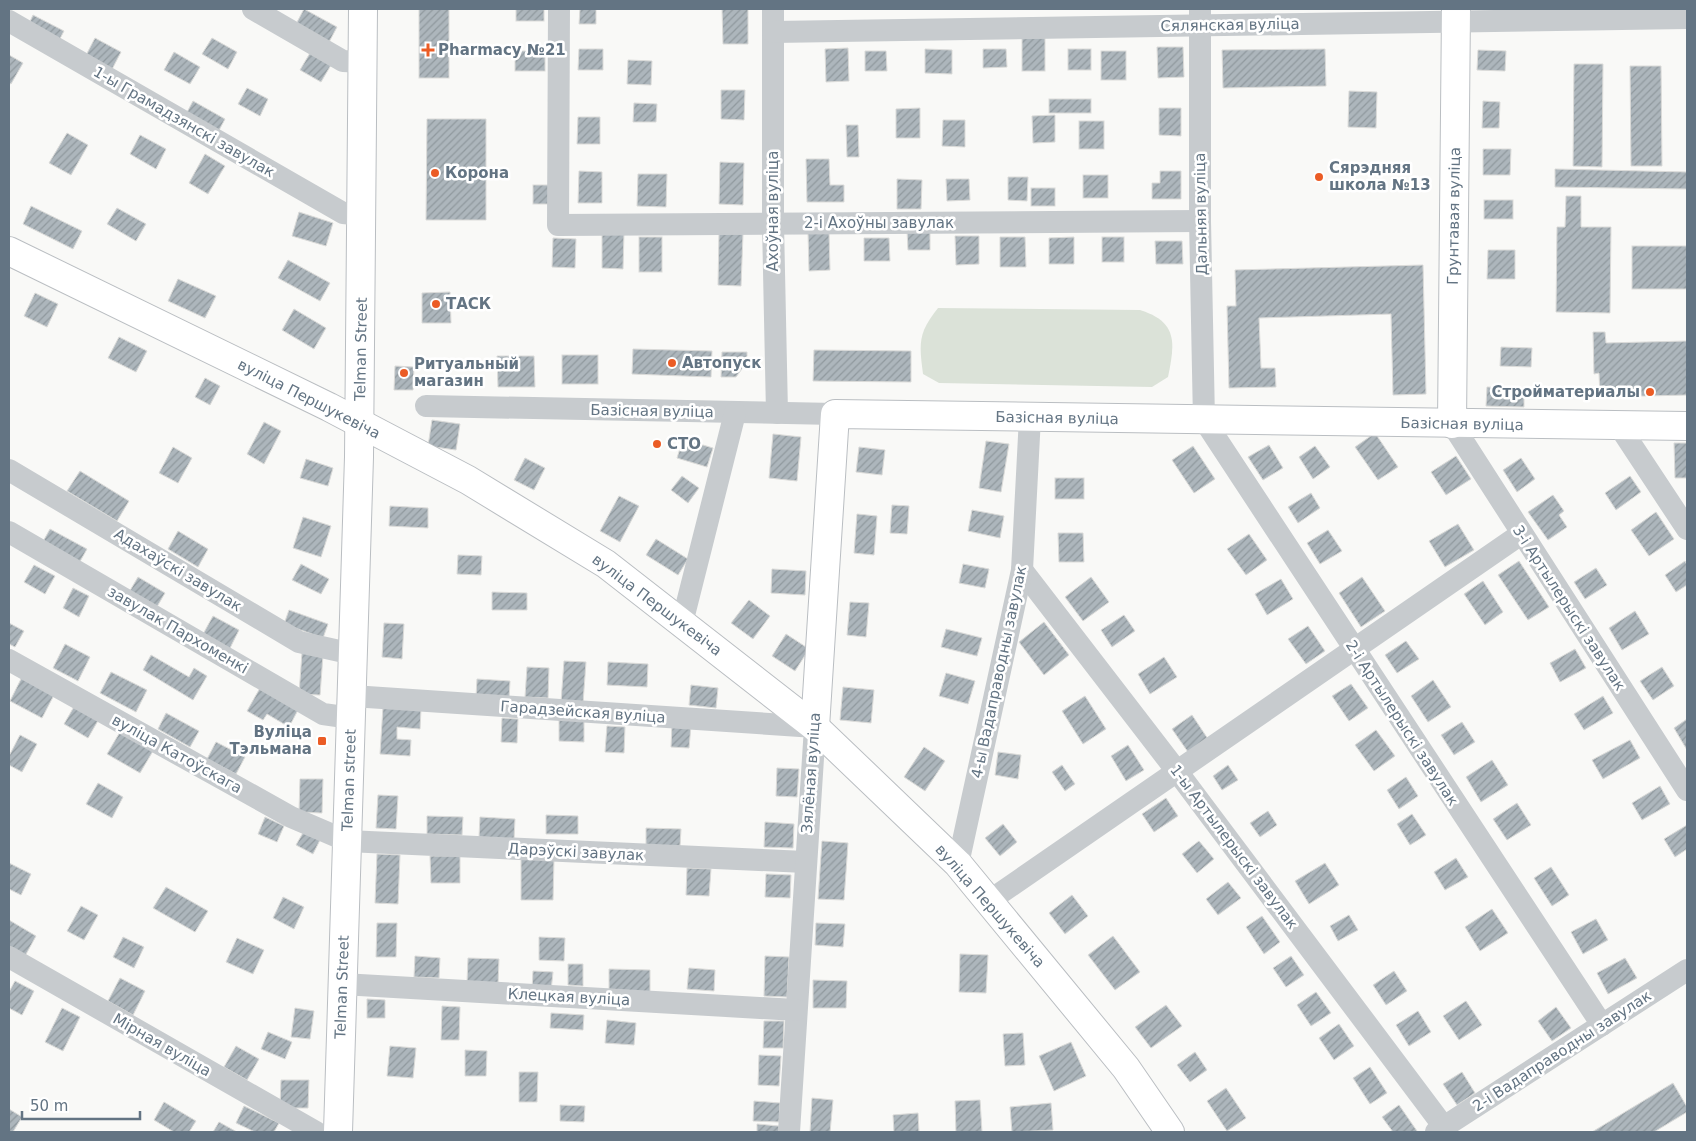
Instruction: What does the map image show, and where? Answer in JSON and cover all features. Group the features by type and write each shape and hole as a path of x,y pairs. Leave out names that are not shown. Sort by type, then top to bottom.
{"main road":[{"name":"Telman Street","path":"352,707 360,424 363,9"},
{"name":"Грунтавая вуліца","path":"1452,424 1456,14"},
{"name":"вуліца Першукевіча","path":"9,251 112,300 468,480 606,564 815,728 958,864 1126,1068 1170,1132"},
{"name":"Базісная вуліца","path":"835,414 1687,426"},
{"name":"Зялёная вуліца","path":"815,728 835,414"},
{"name":"Telman street","path":"347,841 352,707"},
{"name":"Telman Street","path":"338,1132 347,841"}],"street":[{"path":"253,9 343,61 363,62"},
{"name":"2-і Ахоўны завулак","path":"559,9 558,224 1200,222"},
{"name":"Ахоўная вуліца","path":"773,9 772,224 776,413"},
{"name":"Сялянская вуліца","path":"773,32 1200,17 1609,14 1687,18"},
{"name":"Дальняя вуліца","path":"1200,17 1200,222 1204,420"},
{"name":"1-ы Грамадзянскі завулак","path":"9,22 343,213 363,215"},
{"name":"Базісная вуліца","path":"426,406 835,414"},
{"path":"682,623 735,413"},
{"name":"4-ы Вадаправодны завулак","path":"958,864 1022,570 1030,417"},
{"name":"2-і Артылерыскі завулак","path":"1204,420 1602,1025"},
{"name":"3-і Артылерыскі завулак","path":"1452,424 1687,790"},
{"path":"1619,426 1687,529"},
{"name":"Адахаўскі завулак","path":"9,470 299,642 353,654"},
{"name":"завулак Пархоменкі","path":"9,532 323,714 352,707"},
{"path":"989,901 1176,770 1521,534"},
{"name":"1-ы Артылерыскі завулак","path":"1022,570 1176,770 1440,1130"},
{"name":"вуліца Катоўскага","path":"9,660 291,817 347,841"},
{"name":"Гарадзейская вуліца","path":"352,707 815,728"},
{"name":"Зялёная вуліца","path":"789,1132 815,728"},
{"name":"Дарэўскі завулак","path":"347,841 806,862"},
{"name":"Мірная вуліца","path":"9,957 316,1132"},
{"name":"2-і Вадаправодны завулак","path":"1440,1130 1687,970"},
{"name":"Клецкая вуліца","path":"342,984 796,1010"}],"shaded area":[{"path":"938,308 1140,310 1161,321 1171,335 1172,354 1168,377 1152,387 939,383 923,374 921,354 923,332"}],"building":[{"path":"304,9 337,27 328,44 295,26"},
{"path":"419,9 449,9 449,78 419,78"},
{"path":"516,9 544,9 544,21 516,21"},
{"path":"580,9 596,9 596,24 579,24"},
{"path":"722,9 748,9 748,44 723,44"},
{"path":"33,15 64,31 57,44 27,28"},
{"path":"95,38 121,52 110,73 84,59"},
{"path":"212,38 237,52 228,69 202,54"},
{"path":"1022,38 1045,38 1045,71 1022,71"},
{"path":"1157,47 1183,47 1184,77 1158,78"},
{"path":"848,48 849,81 826,82 825,49"},
{"path":"579,49 603,49 603,70 578,70"},
{"path":"925,49 952,50 952,74 925,73"},
{"path":"983,49 1006,49 1007,67 983,68"},
{"path":"1068,49 1091,49 1091,70 1068,70"},
{"path":"1325,49 1326,86 1223,88 1222,50"},
{"path":"1478,50 1506,51 1505,71 1477,70"},
{"path":"515,51 545,51 545,71 515,71"},
{"path":"865,51 886,51 887,71 865,71"},
{"path":"1101,51 1126,51 1126,80 1101,80"},
{"path":"174,52 200,67 190,84 164,70"},
{"path":"310,53 331,65 321,82 300,70"},
{"path":"9,55 23,63 11,84 9,83"},
{"path":"628,60 652,61 651,85 627,84"},
{"path":"1574,64 1603,64 1602,167 1573,166"},
{"path":"1630,66 1661,66 1662,166 1631,166"},
{"path":"247,88 268,99 260,116 238,104"},
{"path":"721,90 745,90 744,120 721,119"},
{"path":"1349,91 1377,92 1376,128 1348,127"},
{"path":"1049,99 1091,99 1091,113 1049,113"},
{"path":"193,101 225,119 217,134 185,116"},
{"path":"1483,101 1500,102 1499,128 1482,128"},
{"path":"634,103 657,104 656,122 633,122"},
{"path":"920,108 920,138 896,138 896,109"},
{"path":"1159,108 1181,108 1181,136 1159,135"},
{"path":"1055,115 1055,142 1033,143 1032,116"},
{"path":"578,117 600,117 600,144 577,144"},
{"path":"427,119 486,119 486,220 426,220"},
{"path":"943,120 965,120 965,147 942,146"},
{"path":"1079,121 1104,121 1104,149 1079,149"},
{"path":"846,125 858,125 859,157 847,157"},
{"path":"67,133 88,145 71,175 49,163"},
{"path":"140,135 166,149 156,169 130,154"},
{"path":"1483,149 1511,149 1510,175 1483,175"},
{"path":"205,154 225,166 208,194 189,183"},
{"path":"806,159 829,159 830,185 844,185 844,202 807,202"},
{"path":"720,162 744,163 743,205 719,204"},
{"path":"1555,169 1687,172 1687,189 1555,187"},
{"path":"579,171 602,172 602,203 578,203"},
{"path":"1160,171 1181,171 1181,199 1152,199 1152,183 1160,183"},
{"path":"638,174 667,174 666,207 637,206"},
{"path":"1083,175 1108,175 1108,198 1083,198"},
{"path":"1008,177 1028,177 1027,201 1008,200"},
{"path":"897,179 922,180 921,209 897,209"},
{"path":"946,179 969,179 970,200 947,201"},
{"path":"533,185 549,185 549,204 533,204"},
{"path":"1031,188 1055,188 1055,206 1031,206"},
{"path":"1566,196 1581,196 1581,227 1611,227 1610,313 1556,312 1557,227 1565,227"},
{"path":"1484,200 1513,200 1513,219 1484,219"},
{"path":"31,206 82,231 73,249 23,224"},
{"path":"117,208 146,224 136,241 107,224"},
{"path":"299,212 333,223 326,246 292,236"},
{"path":"930,229 930,250 908,250 907,230"},
{"path":"602,232 624,233 623,269 602,268"},
{"path":"808,232 829,232 830,270 809,271"},
{"path":"719,233 743,234 741,286 718,285"},
{"path":"955,236 979,236 979,264 956,265"},
{"path":"639,237 662,237 662,272 639,272"},
{"path":"1000,237 1025,237 1026,267 1000,267"},
{"path":"1074,237 1074,264 1049,264 1049,238"},
{"path":"1102,237 1124,237 1124,262 1102,262"},
{"path":"553,238 576,239 575,268 552,267"},
{"path":"864,238 889,238 890,261 864,261"},
{"path":"1155,241 1182,241 1183,264 1156,264"},
{"path":"1632,246 1687,246 1687,289 1632,289"},
{"path":"1488,250 1515,250 1515,279 1487,279"},
{"path":"288,260 330,283 320,301 278,278"},
{"path":"1423,265 1426,394 1393,395 1391,314 1259,318 1261,368 1275,368 1276,387 1229,388 1227,306 1236,306 1235,270"},
{"path":"178,279 216,296 205,318 168,301"},
{"name":"ТАСК","path":"450,292 451,323 422,323 422,293"},
{"path":"35,293 58,304 47,327 24,316"},
{"path":"294,309 326,328 314,349 282,330"},
{"path":"1593,332 1605,332 1606,343 1687,341 1687,395 1600,397 1599,373 1594,374"},
{"path":"119,337 147,351 136,372 108,358"},
{"path":"1501,347 1532,348 1531,367 1500,366"},
{"name":"Автопуск","path":"633,349 712,351 711,377 632,374"},
{"path":"814,350 911,351 911,382 813,381"},
{"path":"722,352 747,352 747,362 736,377 721,377"},
{"path":"562,355 598,355 598,384 562,384"},
{"path":"497,356 534,356 535,387 498,387"},
{"name":"Ритуальный магазин","path":"395,366 414,367 413,390 394,390"},
{"path":"205,378 220,386 210,405 195,397"},
{"path":"1487,387 1524,388 1524,407 1486,406"},
{"path":"432,420 460,424 456,450 428,446"},
{"path":"264,422 281,431 264,464 247,454"},
{"path":"1375,433 1398,467 1378,480 1355,447"},
{"path":"773,434 801,437 797,481 769,478"},
{"path":"683,439 713,448 707,467 677,458"},
{"path":"986,441 1009,444 1001,492 979,488"},
{"path":"1674,443 1687,443 1687,478 1675,478"},
{"path":"1269,445 1283,468 1263,480 1248,457"},
{"path":"1193,446 1215,479 1194,493 1172,460"},
{"path":"1315,446 1330,467 1313,479 1299,457"},
{"path":"173,447 192,458 178,483 159,473"},
{"path":"859,447 885,450 882,475 856,472"},
{"path":"1456,456 1471,479 1446,495 1431,472"},
{"path":"525,458 545,468 534,490 514,480"},
{"path":"1521,458 1535,479 1517,492 1503,470"},
{"path":"306,459 333,468 328,486 300,478"},
{"path":"80,471 129,501 117,521 67,491"},
{"path":"682,476 699,488 688,503 671,490"},
{"path":"1630,476 1641,492 1616,510 1605,493"},
{"path":"1055,478 1084,478 1084,499 1055,499"},
{"path":"1311,493 1320,508 1298,523 1288,507"},
{"path":"1553,495 1564,511 1559,515 1567,527 1548,540 1528,512"},
{"path":"619,496 639,506 620,542 600,531"},
{"path":"892,505 909,506 907,534 890,533"},
{"path":"390,506 428,508 428,528 389,526"},
{"path":"972,510 1004,516 1000,538 968,531"},
{"path":"1656,512 1674,539 1649,556 1631,530"},
{"path":"857,514 877,516 874,555 854,553"},
{"path":"303,517 331,526 321,557 293,548"},
{"path":"1458,524 1474,550 1445,567 1429,541"},
{"path":"50,529 87,549 78,565 41,545"},
{"path":"1328,530 1342,551 1320,564 1307,543"},
{"path":"178,531 208,549 198,567 168,549"},
{"path":"1058,533 1083,533 1084,562 1059,562"},
{"path":"1249,534 1267,560 1246,575 1227,549"},
{"path":"656,539 688,559 678,575 646,555"},
{"path":"458,555 482,556 481,575 457,574"},
{"path":"1519,561 1549,607 1528,620 1498,575"},
{"path":"1685,561 1687,565 1687,585 1676,592 1665,575"},
{"path":"301,564 329,579 321,594 292,580"},
{"path":"963,564 989,569 985,588 959,583"},
{"path":"34,565 55,576 45,594 24,582"},
{"path":"1596,568 1607,585 1585,599 1574,582"},
{"path":"772,569 806,571 805,595 771,593"},
{"path":"138,577 165,593 155,610 128,594"},
{"path":"1091,577 1109,602 1083,621 1065,597"},
{"path":"1362,577 1385,611 1361,627 1339,593"},
{"path":"1281,579 1293,599 1267,615 1255,594"},
{"path":"1483,581 1503,612 1485,625 1464,594"},
{"path":"73,588 89,596 79,617 63,608"},
{"path":"492,592 527,593 527,610 492,610"},
{"path":"749,600 770,616 753,639 731,623"},
{"path":"850,602 869,603 866,637 847,635"},
{"path":"289,610 328,624 323,638 284,624"},
{"path":"1635,611 1649,634 1622,650 1609,628"},
{"path":"1124,615 1135,631 1112,647 1101,630"},
{"path":"213,616 239,630 229,650 202,636"},
{"path":"1044,622 1069,655 1044,675 1019,642"},
{"path":"9,623 24,631 15,647 9,644"},
{"path":"384,623 404,624 402,659 382,657"},
{"path":"1308,626 1325,651 1306,664 1288,639"},
{"path":"946,629 982,638 977,656 941,647"},
{"path":"786,634 809,649 795,671 772,656"},
{"path":"1406,641 1419,659 1397,673 1385,655"},
{"path":"65,644 90,657 78,681 53,668"},
{"path":"1575,649 1586,668 1560,682 1550,663"},
{"path":"302,653 323,655 320,695 299,694"},
{"path":"151,655 189,677 194,668 207,676 193,700 143,670"},
{"path":"1164,657 1177,677 1150,694 1138,674"},
{"path":"564,661 586,662 583,703 561,702"},
{"path":"608,662 648,664 647,687 607,685"},
{"path":"527,667 549,668 548,698 525,697"},
{"path":"1662,667 1674,686 1653,700 1640,681"},
{"path":"111,672 147,690 136,712 100,693"},
{"path":"946,673 975,681 968,704 939,696"},
{"path":"22,677 54,695 42,718 10,701"},
{"path":"477,679 510,681 509,699 476,697"},
{"path":"1433,680 1451,707 1428,722 1411,696"},
{"path":"1351,684 1368,708 1349,721 1332,696"},
{"path":"691,685 718,688 716,708 689,705"},
{"path":"843,687 874,690 871,723 840,720"},
{"path":"260,688 298,710 289,727 267,714 263,720 247,711"},
{"path":"1085,696 1106,729 1083,744 1062,711"},
{"path":"1603,696 1613,713 1584,730 1574,714"},
{"path":"75,705 99,719 88,738 64,724"},
{"path":"383,707 421,709 420,729 397,727 397,739 411,740 410,756 380,754"},
{"path":"166,713 199,731 190,747 158,729"},
{"path":"1192,715 1208,739 1188,752 1172,729"},
{"path":"502,718 518,719 517,743 501,742"},
{"path":"1687,719 1687,750 1674,728"},
{"path":"559,720 584,720 584,742 559,741"},
{"path":"1462,722 1475,742 1454,755 1441,735"},
{"path":"672,724 691,725 689,748 671,747"},
{"path":"607,726 625,727 624,753 605,752"},
{"path":"1376,730 1395,756 1374,771 1355,745"},
{"path":"120,732 153,751 140,773 107,754"},
{"path":"20,735 37,744 22,772 9,765 9,756"},
{"path":"1630,740 1640,758 1603,779 1592,760"},
{"path":"216,742 245,757 236,774 207,759"},
{"path":"1128,745 1144,770 1126,781 1111,756"},
{"path":"924,747 945,761 925,791 904,777"},
{"path":"998,752 1021,755 1018,779 995,775"},
{"path":"1492,760 1508,785 1481,802 1466,777"},
{"path":"1062,765 1075,784 1065,791 1052,772"},
{"path":"1228,765 1238,780 1222,790 1213,776"},
{"path":"777,768 799,769 797,797 776,796"},
{"path":"1406,777 1418,796 1399,809 1387,790"},
{"path":"300,779 323,779 322,813 299,812"},
{"path":"98,783 123,797 112,818 86,804"},
{"path":"1660,786 1670,804 1642,820 1632,803"},
{"path":"378,795 398,796 396,829 376,828"},
{"path":"1166,798 1178,816 1154,832 1142,814"},
{"path":"1517,803 1531,825 1507,840 1493,819"},
{"path":"1268,811 1277,825 1260,837 1250,823"},
{"path":"1412,814 1426,835 1410,845 1397,824"},
{"path":"546,815 578,816 578,834 546,834"},
{"path":"427,816 463,817 462,835 427,834"},
{"path":"265,817 284,826 277,842 258,834"},
{"path":"480,817 515,819 514,839 479,837"},
{"path":"765,822 794,824 793,848 764,847"},
{"path":"1003,824 1017,842 1000,856 985,838"},
{"path":"1687,825 1687,849 1675,857 1664,839"},
{"path":"646,828 681,829 680,846 646,846"},
{"path":"304,831 320,840 313,854 296,845"},
{"path":"822,841 848,843 844,900 818,899"},
{"path":"1199,841 1214,859 1197,873 1182,854"},
{"path":"377,854 400,855 398,904 375,903"},
{"path":"430,856 460,856 460,883 431,883"},
{"path":"521,858 554,859 553,900 521,900"},
{"path":"1456,858 1468,877 1445,890 1434,872"},
{"path":"9,863 31,874 21,895 9,889"},
{"path":"1325,863 1339,885 1309,904 1295,881"},
{"path":"1551,867 1569,895 1552,906 1534,878"},
{"path":"687,868 711,869 709,896 686,895"},
{"path":"766,874 791,875 790,898 765,897"},
{"path":"1228,882 1241,898 1218,915 1206,899"},
{"path":"166,887 208,911 195,932 153,908"},
{"path":"1072,895 1088,916 1065,934 1049,913"},
{"path":"283,897 304,907 294,929 273,918"},
{"path":"81,906 98,915 84,940 67,931"},
{"path":"1492,909 1508,933 1480,951 1465,927"},
{"path":"1349,915 1358,930 1338,941 1330,926"},
{"path":"1262,916 1280,942 1264,954 1246,927"},
{"path":"1596,919 1608,940 1583,954 1571,932"},
{"path":"9,920 36,936 25,956 9,946"},
{"path":"377,923 397,923 396,957 376,957"},
{"path":"816,923 845,924 843,947 815,945"},
{"path":"1113,936 1140,972 1115,990 1088,955"},
{"path":"123,937 144,947 134,968 113,957"},
{"path":"539,937 565,938 564,961 539,960"},
{"path":"237,938 264,950 253,974 226,962"},
{"path":"960,954 988,955 986,993 959,992"},
{"path":"415,956 440,958 439,978 414,977"},
{"path":"765,956 789,957 787,997 764,996"},
{"path":"1291,956 1304,975 1286,987 1273,968"},
{"path":"468,958 499,959 498,984 467,982"},
{"path":"1625,958 1637,978 1608,994 1597,973"},
{"path":"568,964 583,964 583,986 568,985"},
{"path":"689,968 715,970 714,991 687,989"},
{"path":"609,969 650,970 650,992 609,991"},
{"path":"533,971 553,972 551,991 532,990"},
{"path":"1394,971 1407,991 1386,1005 1373,985"},
{"path":"120,978 145,991 133,1015 108,1001"},
{"path":"813,980 847,981 846,1008 813,1008"},
{"path":"15,981 34,991 22,1015 9,1008 9,992"},
{"path":"1316,992 1331,1013 1311,1026 1297,1005"},
{"path":"367,999 385,1000 385,1018 367,1018"},
{"path":"1466,1001 1482,1025 1459,1040 1443,1016"},
{"path":"1166,1005 1182,1026 1151,1048 1135,1027"},
{"path":"442,1006 460,1007 459,1040 441,1040"},
{"path":"1556,1007 1571,1028 1552,1041 1538,1021"},
{"path":"62,1008 80,1017 63,1051 45,1042"},
{"path":"295,1008 314,1011 310,1039 291,1037"},
{"path":"1418,1011 1431,1032 1409,1046 1396,1025"},
{"path":"551,1013 584,1015 583,1030 550,1028"},
{"path":"607,1020 636,1023 634,1045 605,1043"},
{"path":"764,1021 784,1021 783,1048 763,1048"},
{"path":"1339,1024 1354,1046 1334,1060 1319,1038"},
{"path":"268,1032 292,1042 285,1059 261,1049"},
{"path":"1023,1033 1025,1065 1005,1066 1003,1034"},
{"path":"1071,1042 1086,1076 1054,1091 1039,1056"},
{"path":"236,1046 259,1059 247,1080 224,1067"},
{"path":"390,1046 416,1048 413,1078 387,1076"},
{"path":"465,1050 487,1051 486,1076 465,1076"},
{"path":"1195,1052 1207,1070 1190,1082 1177,1065"},
{"path":"759,1055 781,1056 779,1086 758,1085"},
{"path":"1370,1067 1387,1093 1370,1104 1353,1078"},
{"path":"519,1072 538,1072 537,1102 519,1102"},
{"path":"1462,1072 1475,1093 1457,1105 1443,1084"},
{"path":"281,1080 309,1080 308,1108 280,1108"},
{"path":"1673,1083 1687,1107 1687,1112 1654,1132 1592,1132"},
{"path":"1226,1088 1246,1118 1227,1131 1207,1101"},
{"path":"812,1098 833,1100 830,1132 810,1132"},
{"path":"980,1100 982,1132 956,1132 955,1101"},
{"path":"754,1101 780,1103 779,1122 753,1121"},
{"path":"164,1102 196,1121 189,1132 174,1132 154,1120"},
{"path":"1051,1103 1053,1130 1012,1132 1010,1107"},
{"path":"560,1105 585,1106 584,1122 560,1121"},
{"path":"1399,1105 1417,1131 1393,1132 1382,1117"},
{"path":"244,1106 279,1123 274,1132 255,1132 236,1123"},
{"path":"9,1109 22,1117 13,1132 9,1132"},
{"path":"918,1113 919,1132 894,1132 893,1115"},
{"path":"219,1122 237,1132 213,1132"},
{"path":"757,1124 779,1126 779,1132 757,1132"}],"place":[{"name":"Pharmacy №21","path":"428,50"},
{"name":"Корона","path":"435,173"},
{"name":"Сярэдняя школа №13","path":"1319,177"},
{"name":"ТАСК","path":"436,304"},
{"name":"Автопуск","path":"672,363"},
{"name":"Ритуальный магазин","path":"404,373"},
{"name":"Стройматериалы","path":"1650,392"},
{"name":"СТО","path":"657,444"},
{"name":"Вуліца Тэльмана","path":"322,741"}]}
